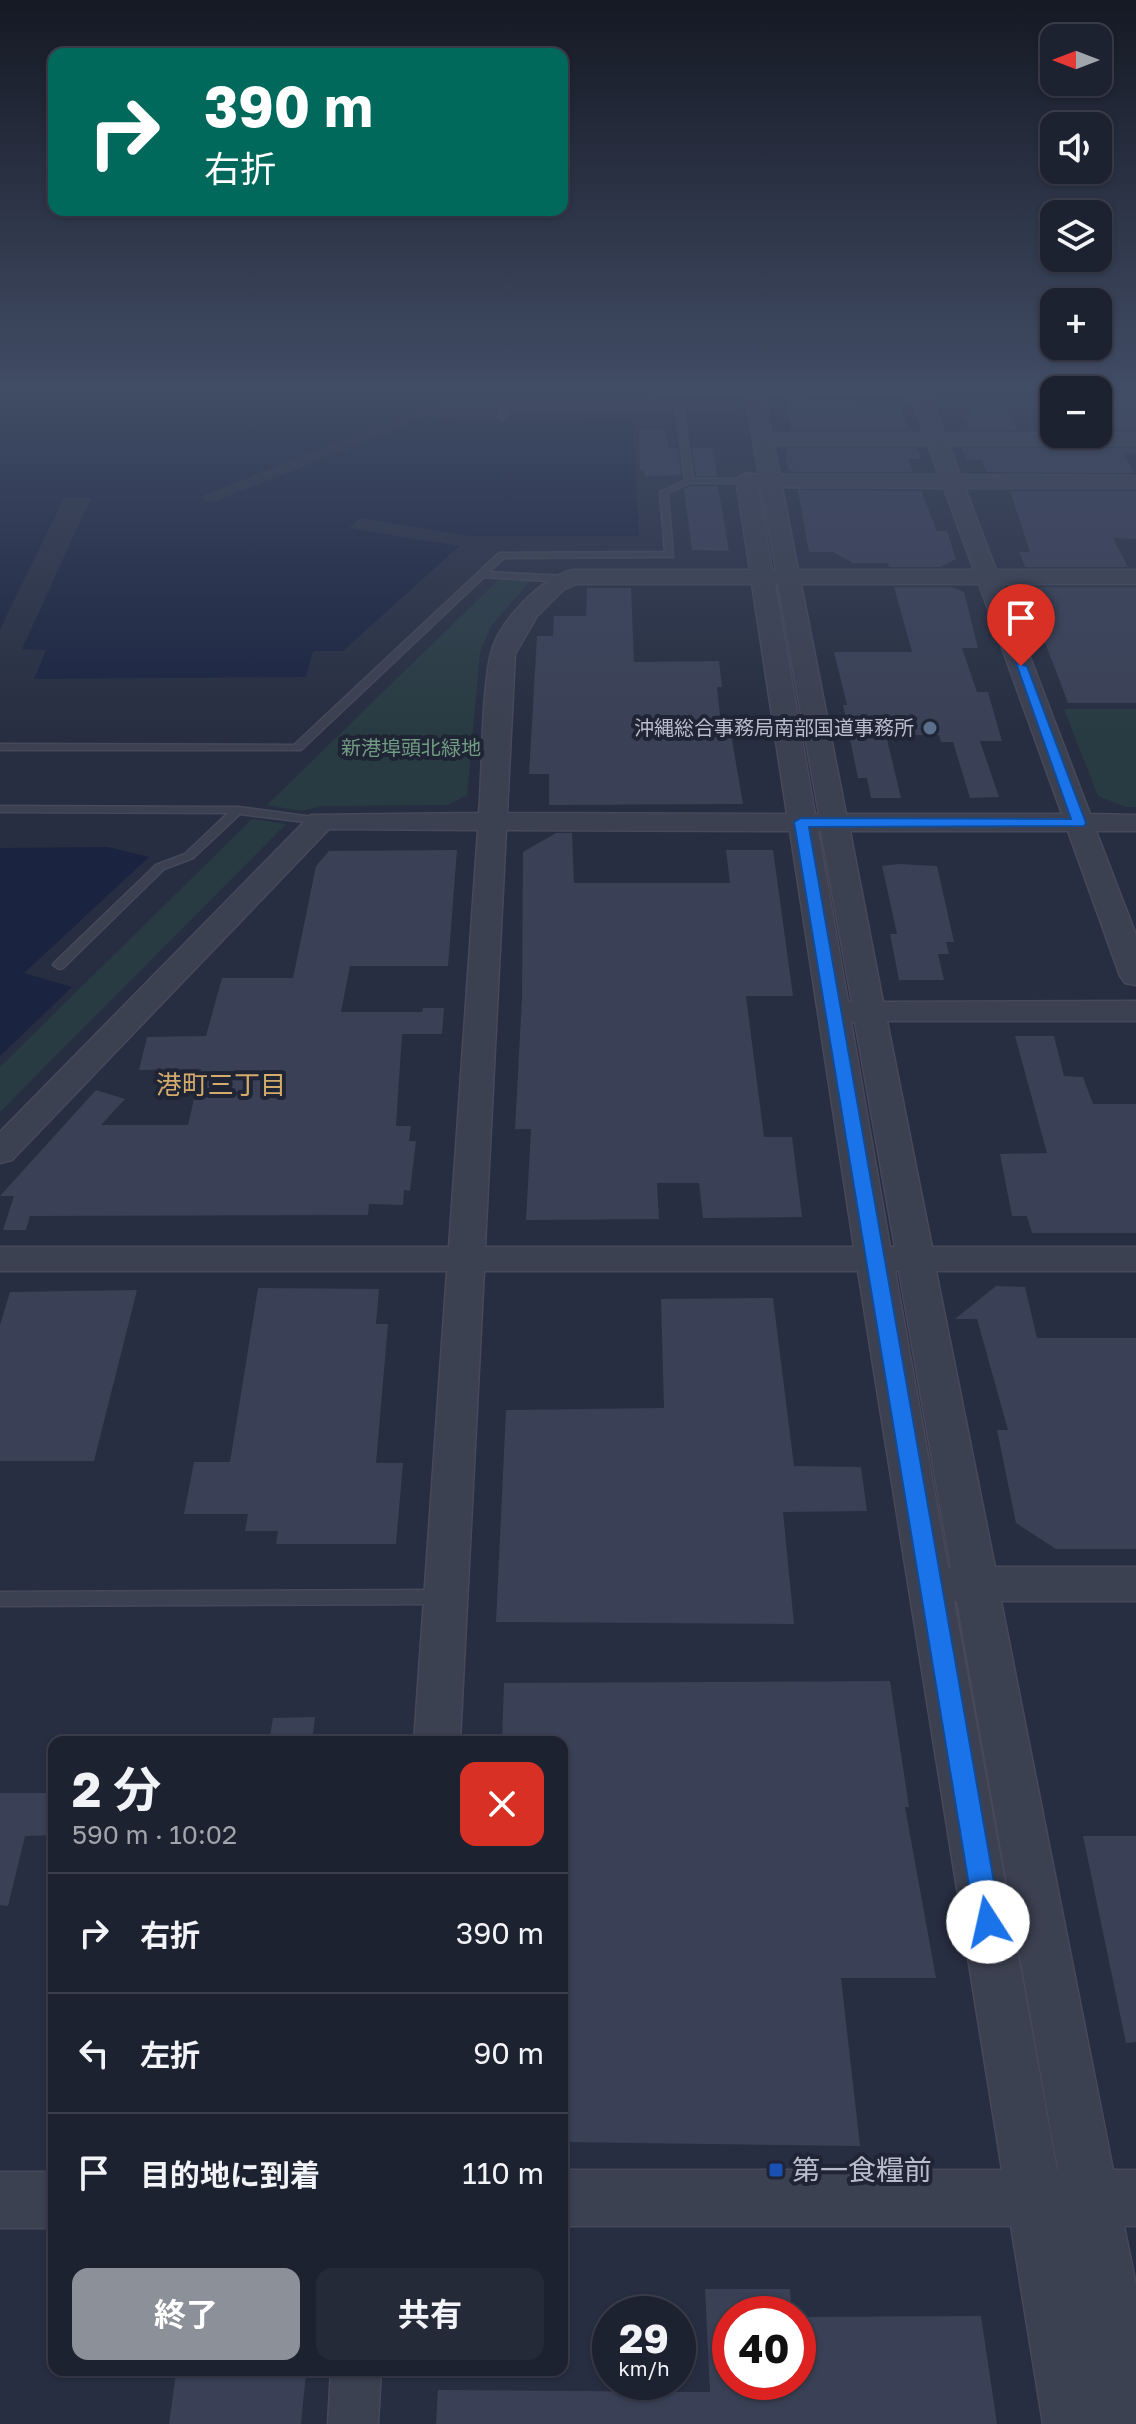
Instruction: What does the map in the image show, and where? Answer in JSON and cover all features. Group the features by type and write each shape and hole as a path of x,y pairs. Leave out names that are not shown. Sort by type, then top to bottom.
{"street":[{"path":"762,503 818,822 833,1012 1073,2424"},
{"path":"961,503 1136,976"},
{"path":"437,1736 503,654 527,612 563,579 1136,577"},
{"path":"0,1152 321,821 1136,823"},
{"path":"818,822 870,1012 977,1584 1114,2198 1133,2424"},
{"path":"833,1012 1136,1011"},
{"path":"0,1259 1136,1259"},
{"path":"931,1585 1136,1584"},
{"path":"568,2198 1114,2198"},
{"path":"0,2200 48,2200"},
{"path":"353,2424 356,2376"}],"lane":[{"path":"0,747 297,748 502,555 670,555 665,503"},
{"path":"482,574 563,579"},
{"path":"0,809 238,810 321,821"},
{"path":"59,965 160,867 189,856 238,810"},
{"path":"0,1599 446,1597"}],"green space":[{"name":"新港埠頭北緑地","path":"500,578 530,581 491,626 480,652 467,795 447,805 322,806 301,811 267,805"},
{"path":"1064,709 1136,709 1136,807 1126,807 1098,796"},
{"path":"252,819 286,824 0,1112 0,1067"}],"water":[{"path":"0,503 61,503 0,629"},
{"path":"89,503 637,503 639,536 469,536 360,518 349,528 459,546 343,651 313,651 306,677 34,679 46,650 22,649"},
{"path":"108,847 149,857 24,973 72,987 0,1056 0,848"}],"building":[{"path":"686,503 721,503 729,551 692,550"},
{"path":"800,503 926,503 937,531 947,531 956,559 940,567 889,567 888,563 853,563 833,552 809,552"},
{"path":"1014,503 1136,503 1136,539 1113,538 1128,567 1025,567 1019,552 1030,552"},
{"path":"894,587 951,587 964,592 978,648 962,648 977,692 988,692 1002,741 980,741 999,797 970,798 953,742 941,742 939,735 886,735 901,798 871,798 867,778 858,778 843,705 847,705 834,652 912,652"},
{"path":"1033,587 1136,587 1136,703 1068,703 1043,637 1048,635 1030,592 1034,592"},
{"path":"587,588 631,588 634,662 719,661 722,687 717,687 722,734 731,734 743,804 549,805 549,774 529,774 537,636 553,636 554,616 586,616"},
{"path":"556,833 572,833 574,883 730,883 726,850 773,850 793,996 746,996 764,1137 792,1137 802,1217 703,1218 699,1183 657,1183 659,1219 526,1220 531,1129 515,1129 522,998 523,852"},
{"path":"457,850 448,966 350,966 341,1012 422,1012 423,1008 444,1008 442,1034 402,1034 396,1126 411,1126 409,1141 416,1141 410,1191 404,1190 403,1205 369,1204 368,1215 30,1216 26,1230 3,1230 14,1196 0,1196 96,1090 125,1099 101,1125 188,1125 201,1069 139,1070 147,1037 206,1036 222,978 293,978 316,866 329,851"},
{"path":"882,866 937,866 954,942 946,942 949,954 938,954 944,980 899,980 890,934 897,934"},
{"path":"1015,1036 1054,1036 1064,1076 1083,1077 1093,1104 1136,1104 1136,1233 1032,1233 1027,1216 1012,1216 1000,1154 1047,1153"},
{"path":"996,1286 1025,1287 1037,1338 1136,1338 1136,1549 1056,1549 1016,1523 997,1430 1008,1430 977,1319 955,1319"},
{"path":"258,1288 379,1289 376,1324 388,1324 376,1463 403,1463 396,1544 276,1544 278,1531 245,1531 248,1514 184,1514 194,1462 230,1462"},
{"path":"137,1290 94,1461 0,1461 0,1325 10,1292"},
{"path":"773,1298 794,1466 861,1467 867,1511 783,1512 794,1624 496,1622 506,1410 664,1408 661,1299"},
{"path":"890,1681 909,1807 905,1807 936,1978 841,1978 860,2146 568,2142 568,1736 502,1736 504,1683"},
{"path":"315,1717 313,1736 270,1736 273,1718"},
{"path":"0,1793 48,1793 48,1835 25,1836 8,1906 0,1905"},
{"path":"1083,1836 1136,1836 1136,2042 1126,2043"},
{"path":"705,2289 790,2289 791,2296 712,2296 712,2400 816,2400 816,2317 981,2316 997,2424 436,2424 438,2390 592,2391 592,2400 696,2400 696,2392 710,2392"},
{"path":"176,2376 306,2376 301,2424 169,2424"}],"place":[{"name":"沖縄総合事務局南部国道事務所","path":"930,728"},
{"name":"第一食糧前","path":"776,2170"}],"district":[{"name":"港町三丁目","path":"221,1085"}],"route":[{"path":"988,1922 801,822 1079,823 1021,666"}]}
